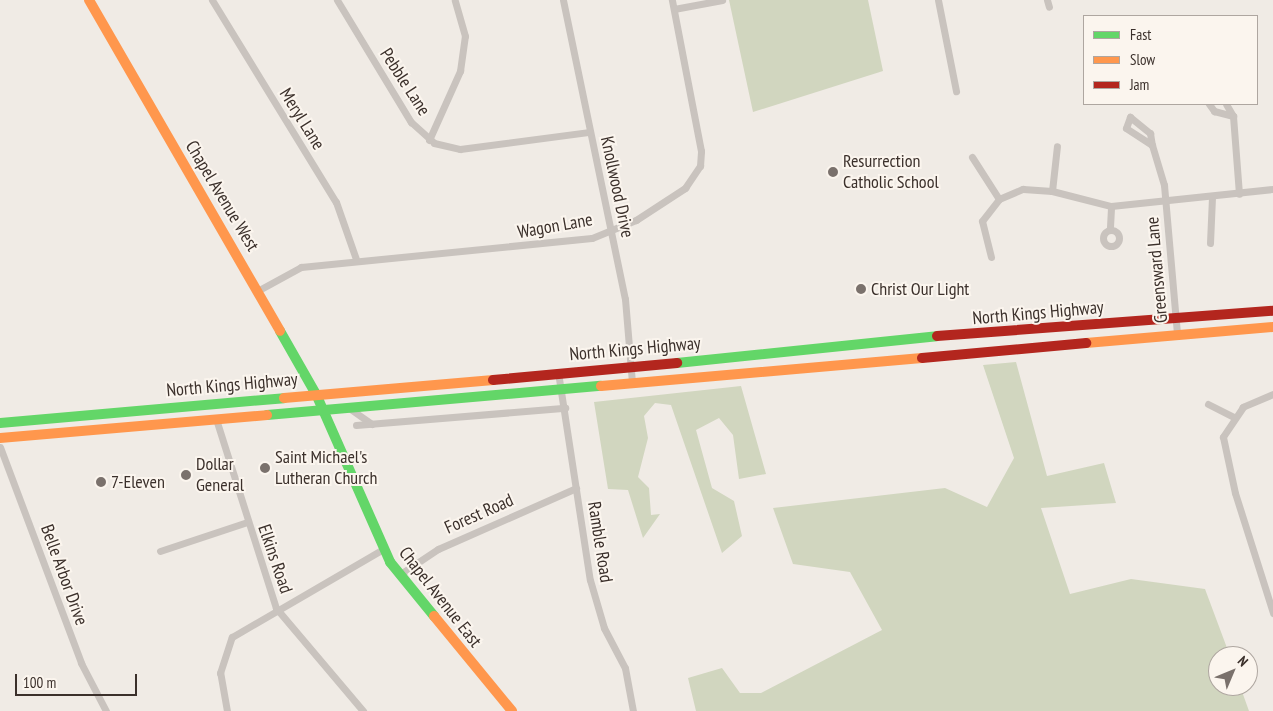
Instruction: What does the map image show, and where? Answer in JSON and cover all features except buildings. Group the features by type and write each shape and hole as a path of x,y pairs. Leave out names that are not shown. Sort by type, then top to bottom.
{"main road":[{"name":"Chapel Avenue West","path":"89,0 259,290 324,409"},
{"name":"North Kings Highway","path":"0,423 558,372 1273,311"},
{"name":"North Kings Highway","path":"0,438 1273,327"},
{"name":"Chapel Avenue East","path":"324,409 382,549 399,575 512,711"}],"street":[{"name":"Meryl Lane","path":"212,0 336,202 356,259"},
{"name":"Pebble Lane","path":"337,0 411,122 429,140 460,149 590,132"},
{"path":"429,140 460,71 464,36 455,0"},
{"name":"Knollwood Drive","path":"563,0 625,299 632,382"},
{"name":"Wagon Lane","path":"259,290 301,267 356,259 531,247 592,238 610,229 636,220 685,188 700,166 696,120 672,0"},
{"path":"674,9 722,0"},
{"path":"938,0 956,91"},
{"path":"1210,105 1214,111 1233,116"},
{"path":"1227,105 1233,116 1239,194"},
{"path":"1052,191 1057,146"},
{"name":"Greensward Lane","path":"1152,146 1166,202 1177,335"},
{"path":"972,157 999,199 982,221 991,257"},
{"name":"Greensward Lane","path":"999,199 1023,190 1052,191 1112,206 1166,202 1273,189"},
{"path":"1210,243 1212,197"},
{"path":"1110,227 1112,206"},
{"name":"Ramble Road","path":"558,372 562,388 590,580 604,628 625,668 633,711"},
{"path":"1273,394 1251,401 1233,417 1224,437 1225,454 1273,613"},
{"path":"1208,404 1233,417"},
{"path":"346,407 372,424"},
{"path":"356,425 565,408"},
{"name":"Elkins Road","path":"216,419 247,522 276,608 363,711"},
{"name":"Belle Arbor Drive","path":"0,447 81,663 106,711"},
{"name":"Forest Road","path":"399,575 438,549 576,488"},
{"path":"160,551 247,522"},
{"path":"227,711 220,684 225,647 239,630 382,549"}],"green space":[{"path":"729,0 868,0 883,71 753,112"},
{"path":"1016,362 1047,476 1104,463 1116,503 1041,508 1070,594 1131,579 1205,589 1226,646 1208,646 1208,696 1244,696 1249,711 696,711 688,678 722,668 740,693 761,693 882,630 850,572 793,564 773,508 945,488 987,507 1014,458 983,365"},
{"path":"741,386 766,474 739,479 733,435 719,418 696,430 712,488 734,501 742,536 722,553 671,405 655,403 644,416 648,438 638,477 649,488 651,515 660,514 643,538 628,490 608,489 594,402"}],"traffic: fast":[{"path":"280,331 316,394 390,562 434,616"},
{"path":"677,363 937,336"},
{"path":"267,415 601,386"},
{"path":"0,423 284,398"}],"traffic: slow":[{"path":"89,0 280,331"},
{"path":"1086,343 1273,327"},
{"path":"601,386 922,358"},
{"path":"284,398 493,380"},
{"path":"0,438 267,415"},
{"path":"434,616 512,711"}],"traffic: jam":[{"path":"937,336 1273,311"},
{"path":"922,358 1086,343"},
{"path":"493,380 677,363"}],"place":[{"name":"Resurrection Catholic School","path":"833,172"},
{"name":"Christ Our Light","path":"861,289"},
{"name":"Saint Michael's Lutheran Church","path":"265,468"},
{"name":"Dollar General","path":"186,475"},
{"name":"7-Eleven","path":"101,482"}]}
